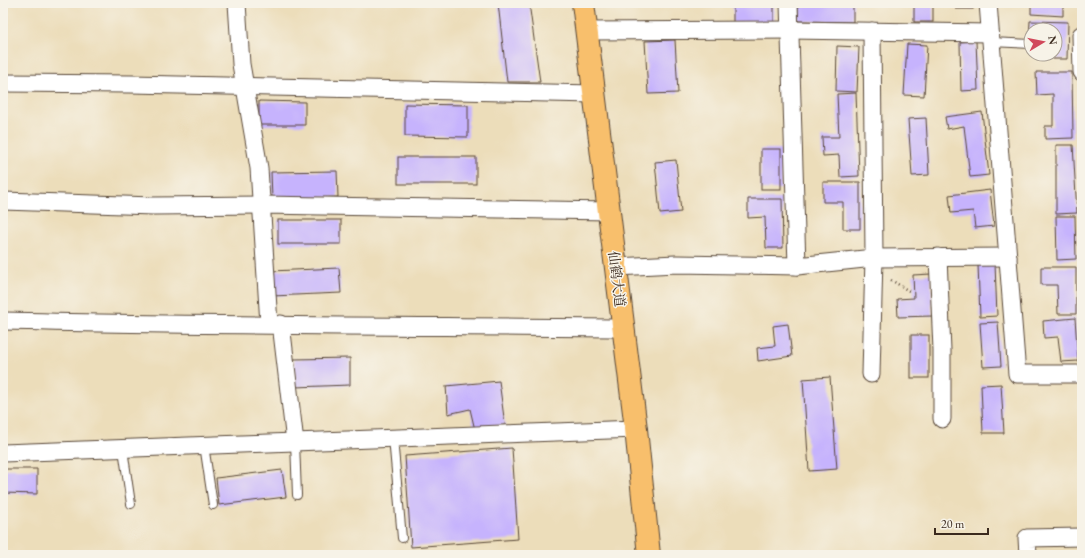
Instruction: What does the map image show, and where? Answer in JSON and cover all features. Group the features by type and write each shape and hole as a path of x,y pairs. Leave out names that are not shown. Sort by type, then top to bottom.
{"main road":[{"name":"仙鹤大道","path":"583,3 636,429 648,555"}],"street":[{"path":"237,3 241,64 259,168 275,324 295,442"},
{"path":"789,3 797,266"},
{"path":"988,3 1017,374 1082,374"},
{"path":"586,31 872,31 990,37"},
{"path":"871,374 874,258 872,31"},
{"path":"1081,35 1082,72"},
{"path":"3,84 594,94"},
{"path":"3,201 153,206 263,205 609,211"},
{"path":"938,257 942,356 942,419"},
{"path":"616,267 676,264 797,266 874,258 1008,257"},
{"path":"3,321 179,325 275,324 624,328"},
{"path":"3,453 636,429"},
{"path":"1028,555 1027,538 1082,537"}],"lane":[{"path":"990,37 1023,43"},
{"path":"393,438 402,538"},
{"path":"295,442 297,495"},
{"path":"204,445 213,504"},
{"path":"123,448 131,504"}],"building":[{"path":"498,3 529,3 540,82 507,82"},
{"path":"733,3 774,3 774,23 733,24"},
{"path":"798,3 853,3 853,22 798,21"},
{"path":"914,3 933,3 933,22 914,22"},
{"path":"956,3 973,3 973,9 956,9"},
{"path":"1031,3 1063,3 1063,16 1031,14"},
{"path":"1030,21 1068,22 1067,59 1063,59 1063,22"},
{"path":"675,40 678,93 648,94 645,41"},
{"path":"976,41 978,90 961,91 960,42"},
{"path":"907,44 927,45 924,96 904,95"},
{"path":"837,46 859,47 857,92 836,91"},
{"path":"1036,72 1072,72 1073,138 1045,139 1045,126 1053,126 1053,94 1037,95"},
{"path":"856,93 859,176 840,177 839,155 823,156 822,137 839,137 837,94"},
{"path":"259,101 305,102 305,125 259,125"},
{"path":"405,104 468,105 468,137 405,136"},
{"path":"982,112 989,175 970,177 964,126 947,129 945,117"},
{"path":"926,118 929,175 912,176 908,119"},
{"path":"1056,145 1073,145 1077,213 1056,214"},
{"path":"761,149 781,149 781,189 761,189"},
{"path":"398,157 476,157 476,184 398,184"},
{"path":"676,160 681,212 660,214 655,162"},
{"path":"337,171 338,197 272,199 271,172"},
{"path":"823,182 860,182 860,229 843,229 843,202 823,202"},
{"path":"990,190 994,226 975,228 973,211 951,213 949,195"},
{"path":"748,199 782,199 783,248 766,248 765,217 748,218"},
{"path":"1056,216 1075,216 1076,259 1057,260"},
{"path":"278,220 341,220 341,244 278,244"},
{"path":"995,264 997,316 980,317 978,265"},
{"path":"1041,267 1076,267 1076,314 1058,314 1057,285 1041,285"},
{"path":"339,268 341,293 272,296 271,271"},
{"path":"931,274 932,316 898,317 897,299 914,298 913,275"},
{"path":"1075,318 1078,361 1061,362 1058,337 1044,338 1043,321"},
{"path":"998,322 1001,366 983,367 980,323"},
{"path":"788,324 792,356 758,361 757,348 775,346 773,326"},
{"path":"911,335 929,335 929,378 911,378"},
{"path":"350,358 350,385 295,387 294,359"},
{"path":"830,377 837,469 809,471 803,379"},
{"path":"499,381 505,425 475,430 470,409 448,414 446,386"},
{"path":"1001,384 1004,433 983,433 981,385"},
{"path":"512,448 518,539 411,547 405,456"},
{"path":"3,469 37,469 37,494 3,493"},
{"path":"282,470 286,497 219,505 216,478"}]}
